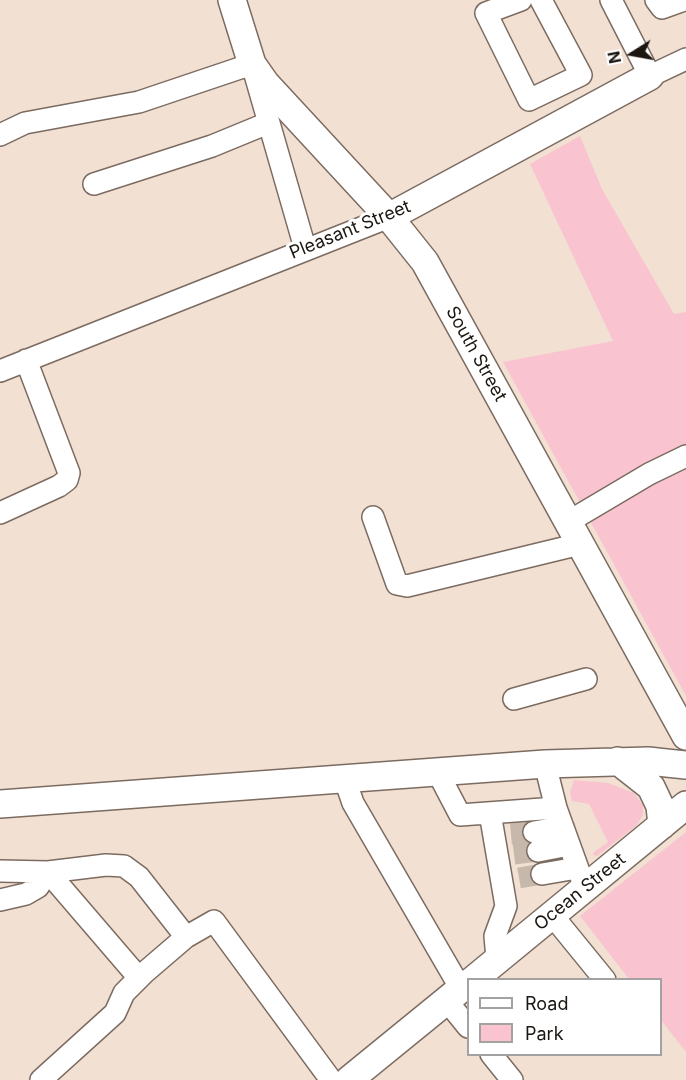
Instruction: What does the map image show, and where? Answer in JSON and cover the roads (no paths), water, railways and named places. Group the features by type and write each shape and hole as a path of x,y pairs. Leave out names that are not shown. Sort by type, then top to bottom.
{"main road":[{"name":"South Street","path":"232,0 252,63 277,98 389,217 425,262 686,736"},
{"name":"Pleasant Street","path":"389,217 650,76"},
{"path":"618,761 651,787 660,806 662,825"},
{"path":"0,804 546,764 662,761 686,765"},
{"name":"Ocean Street","path":"474,978 552,915 581,878 662,825 686,805"},
{"name":"Ocean Street","path":"349,1080 462,988"}],"street":[{"path":"521,0 486,13 529,100 581,75 541,0"},
{"path":"611,0 650,76"},
{"path":"656,0 662,8 684,0"},
{"name":"Pleasant Street","path":"650,76 686,59"},
{"path":"0,135 25,123 139,102 252,63 305,248"},
{"path":"94,184 212,146 268,123"},
{"name":"Pleasant Street","path":"0,371 305,248 389,217"},
{"path":"0,513 58,486 67,480 69,473 26,360"},
{"path":"373,517 398,584 408,586 574,533 650,474 686,456"},
{"path":"514,699 586,679"},
{"path":"542,874 581,878 562,827 546,764"},
{"path":"436,771 460,815 490,813 562,827"},
{"path":"344,777 353,802 462,988 467,1020"},
{"path":"490,813 504,846 510,880 506,906 495,936 497,959"},
{"path":"536,841 562,827"},
{"path":"0,871 48,872 124,866 139,877 186,937"},
{"path":"0,900 26,894 38,887 48,872"},
{"path":"48,872 140,978"},
{"path":"552,915 603,978"},
{"path":"41,1080 115,1013 124,993 186,937 210,921 218,922 331,1080"},
{"path":"493,1056 512,1080"}],"tunnel":[{"path":"511,834 534,832"},
{"path":"514,854 538,851"},
{"path":"519,878 542,874"}]}
